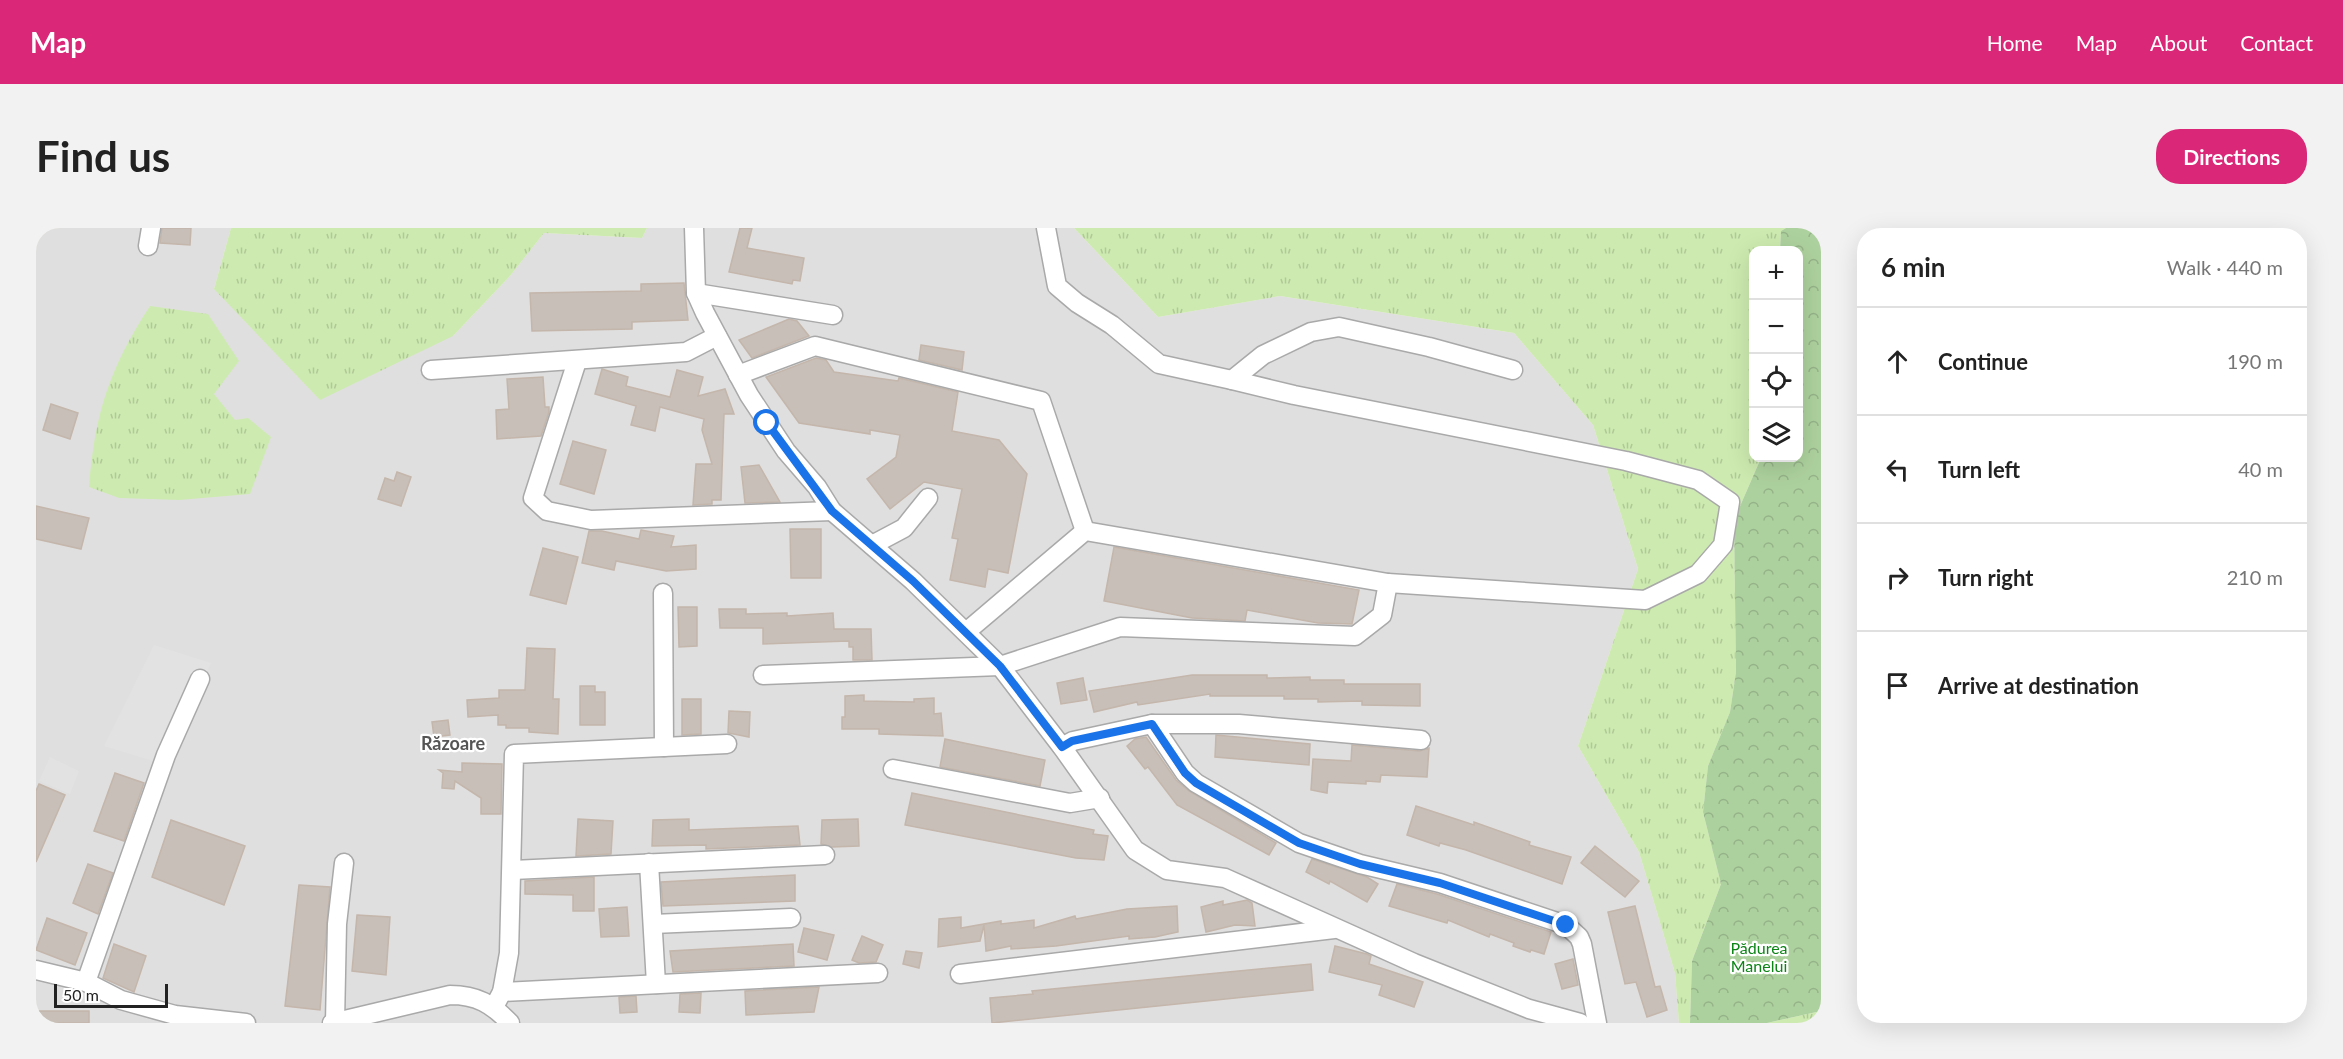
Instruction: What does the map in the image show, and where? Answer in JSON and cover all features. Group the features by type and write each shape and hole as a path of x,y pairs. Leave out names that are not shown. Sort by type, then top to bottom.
{"street":[{"path":"694,228 696,293 738,375 767,423 832,511 872,545 1000,666 1100,798 1136,850 1167,870 1225,878 1302,910 1334,929 1529,1009 1580,1023"},
{"path":"1046,228 1057,286 1077,303 1112,325 1158,364 1294,395 1626,461 1698,480 1730,502 1723,545 1698,574 1645,600 1388,583 1085,531"},
{"path":"696,293 833,315"},
{"path":"1232,380 1263,355 1311,332 1339,327 1429,347 1513,370"},
{"path":"431,370 686,352 717,336"},
{"path":"738,375 815,346 1041,401 1085,531"},
{"path":"577,361 532,498 547,511 591,520 832,511"},
{"path":"872,545 904,528 927,498"},
{"path":"966,632 1085,531"},
{"path":"763,675 1000,666 1120,627 1355,636 1382,615 1388,583"},
{"path":"663,593 664,747"},
{"path":"86,982 166,755 200,679"},
{"path":"1062,747 1072,741 1152,724 1239,724 1421,740"},
{"path":"1152,724 1185,773 1196,783 1299,843 1360,864 1440,883 1566,925 1579,937 1582,944 1597,1023"},
{"path":"510,1023 498,999 509,953 513,870 514,754 727,744"},
{"path":"893,769 1070,803 1100,798"},
{"path":"513,870 825,855"},
{"path":"344,863 337,924 334,1023 450,995 498,999 656,984 878,973"},
{"path":"649,863 656,984"},
{"path":"652,924 790,918"},
{"path":"960,974 1334,929"},
{"path":"36,970 86,982 121,1000 175,1015 246,1023"}],"shaded area":[{"path":"36,228 231,228 214,289 453,336 510,276 544,233 642,238 647,228 1074,228 1158,317 1280,296 1514,333 1593,425 1638,569 1578,746 1639,852 1675,973 1679,1023 36,1023"},
{"path":"154,645 211,663 166,765 104,746"},
{"path":"50,757 79,771 70,794 39,781"}],"green space":[{"path":"231,228 647,228 642,238 544,233 510,276 453,336 320,400 214,289"},
{"path":"1074,228 1786,228 1781,231 1780,246 1749,246 1749,462 1759,462 1734,520 1736,672 1730,712 1708,766 1703,812 1721,884 1692,961 1690,1023 1679,1023 1675,973 1639,852 1578,746 1638,569 1593,425 1514,333 1280,296 1158,317"},
{"name":"Pădurea Manelui","path":"1786,228 1821,228 1821,1011 1767,1023 1690,1023 1692,961 1721,884 1703,812 1708,766 1730,712 1736,672 1734,520 1759,462 1803,462 1803,246 1780,246 1781,231"},
{"path":"150,306 208,314 239,361 214,394 235,420 248,418 271,437 250,494 179,500 119,498 89,487 95,436 106,392 124,350"},
{"path":"1821,1011 1821,1023 1767,1023"}],"building":[{"path":"162,228 191,228 190,245 160,243"},
{"path":"740,228 752,228 747,248 804,258 800,281 793,280 792,284 729,272"},
{"path":"684,283 688,320 632,322 632,329 532,331 530,293 641,291 641,284"},
{"path":"789,319 797,321 809,336 752,358 739,340"},
{"path":"921,345 964,352 962,370 919,360"},
{"path":"816,358 826,360 834,372 898,381 899,378 958,392 952,431 999,440 1027,474 1008,573 988,569 985,587 950,580 958,539 952,538 962,489 924,482 890,509 867,479 896,457 900,435 870,430 870,434 799,423 766,377"},
{"path":"602,369 628,377 626,386 670,397 677,370 703,377 698,396 725,389 734,414 724,414 721,500 712,500 712,504 693,505 696,464 712,464 702,430 704,419 660,407 655,431 631,425 636,406 595,394"},
{"path":"543,377 545,407 549,407 549,412 541,436 497,439 496,410 509,409 507,379"},
{"path":"51,404 78,413 70,439 43,430"},
{"path":"573,441 606,450 594,494 560,484"},
{"path":"759,465 780,502 745,503 741,467"},
{"path":"397,472 411,477 401,506 378,499 385,478 394,481"},
{"path":"36,506 89,518 81,549 36,539"},
{"path":"790,529 821,529 821,578 791,578"},
{"path":"641,530 674,536 671,547 696,545 696,569 666,571 616,561 614,570 582,563 589,531 602,531 639,539"},
{"path":"1114,547 1359,590 1352,624 1318,623 1247,610 1245,621 1192,618 1104,601"},
{"path":"543,548 578,557 566,604 530,595"},
{"path":"678,607 697,607 697,646 679,647"},
{"path":"719,609 746,609 746,614 787,613 787,616 833,613 834,629 871,629 872,660 853,660 853,647 849,647 849,641 763,644 763,628 720,628"},
{"path":"527,648 555,649 553,699 559,699 558,734 529,732 529,728 506,728 506,725 498,725 498,715 468,717 467,700 499,698 499,690 525,690"},
{"path":"1192,675 1310,677 1310,680 1344,680 1344,684 1420,684 1420,706 1362,705 1362,701 1318,702 1318,699 1284,699 1284,696 1210,696 1210,694 1138,705 1137,702 1094,712 1089,691"},
{"path":"1083,678 1087,700 1061,704 1057,683"},
{"path":"580,686 595,686 595,692 605,692 605,725 580,725"},
{"path":"864,695 864,701 914,702 914,699 934,698 934,714 941,713 943,736 879,734 879,729 842,729 842,717 845,717 845,696"},
{"path":"682,699 701,699 701,734 682,735"},
{"path":"729,711 750,712 749,737 728,733"},
{"path":"448,720 450,735 434,737 432,722"},
{"path":"1216,735 1310,744 1309,765 1215,757"},
{"path":"1146,737 1176,780 1189,791 1276,843 1269,855 1177,805 1148,767 1145,769 1127,746 1135,739"},
{"path":"945,739 1045,760 1040,786 940,767"},
{"path":"1352,745 1420,751 1429,748 1427,777 1381,775 1380,782 1366,781 1366,784 1328,782 1327,793 1311,790 1313,759 1351,761"},
{"path":"462,763 502,764 501,814 481,814 481,798 455,781 454,789 442,788 443,773 439,770 462,772"},
{"path":"115,773 144,783 124,841 94,831"},
{"path":"39,784 65,795 36,862 36,791"},
{"path":"912,793 1094,830 1093,834 1108,836 1104,860 1076,858 905,825"},
{"path":"1416,806 1474,825 1474,822 1530,842 1529,845 1571,857 1562,884 1466,850 1440,843 1439,846 1407,835"},
{"path":"578,819 613,821 611,854 576,856"},
{"path":"689,819 689,830 798,826 800,845 706,849 706,845 652,846 653,820"},
{"path":"858,819 859,846 832,847 821,844 822,820"},
{"path":"171,820 245,846 224,905 152,877"},
{"path":"1595,846 1639,881 1625,897 1581,863"},
{"path":"1312,859 1367,877 1378,884 1367,902 1330,881 1329,884 1306,872"},
{"path":"88,864 113,873 98,914 73,903"},
{"path":"795,875 795,901 663,906 661,882"},
{"path":"594,877 594,911 573,911 573,895 525,894 525,881"},
{"path":"1397,884 1437,894 1551,932 1544,954 1513,946 1514,943 1490,934 1489,937 1448,920 1447,923 1389,906"},
{"path":"299,885 330,887 320,1010 285,1006"},
{"path":"1247,900 1252,903 1255,926 1235,925 1206,932 1201,907 1223,901 1223,905"},
{"path":"1177,906 1178,932 1155,937 1129,939 1129,936 1056,946 1011,949 1011,946 986,951 984,925 980,941 938,947 939,919 961,917 961,928 1001,921 1001,924 1034,920 1034,928 1075,916 1076,919 1127,909"},
{"path":"1635,906 1655,987 1660,986 1667,1010 1647,1017 1636,982 1625,984 1608,912"},
{"path":"627,907 629,936 601,937 599,909"},
{"path":"357,915 390,917 386,975 352,971"},
{"path":"47,918 87,933 75,965 36,950"},
{"path":"804,928 834,935 827,960 798,952"},
{"path":"862,936 883,945 876,962 859,963 852,960"},
{"path":"114,944 146,956 134,992 103,978"},
{"path":"793,944 794,966 673,972 670,951"},
{"path":"1335,946 1367,954 1371,956 1369,964 1423,982 1414,1007 1379,995 1382,985 1329,972"},
{"path":"906,951 922,953 919,968 903,964"},
{"path":"1573,959 1578,985 1562,989 1555,964"},
{"path":"1311,964 1313,990 992,1023 990,998 1033,994 1032,991"},
{"path":"819,987 814,1012 746,1015 745,991"},
{"path":"701,993 700,1013 679,1012 680,994"},
{"path":"636,996 637,1012 620,1013 619,997"},
{"path":"36,1011 89,1011 89,1023 36,1023"}],"district":[{"name":"Răzoare","path":"453,744"}],"route":[{"path":"767,423 786,451 817,487 832,511 913,581 1000,666 1062,747 1072,741 1152,724 1185,773 1196,783 1272,830 1324,853 1440,883 1566,925"}]}
